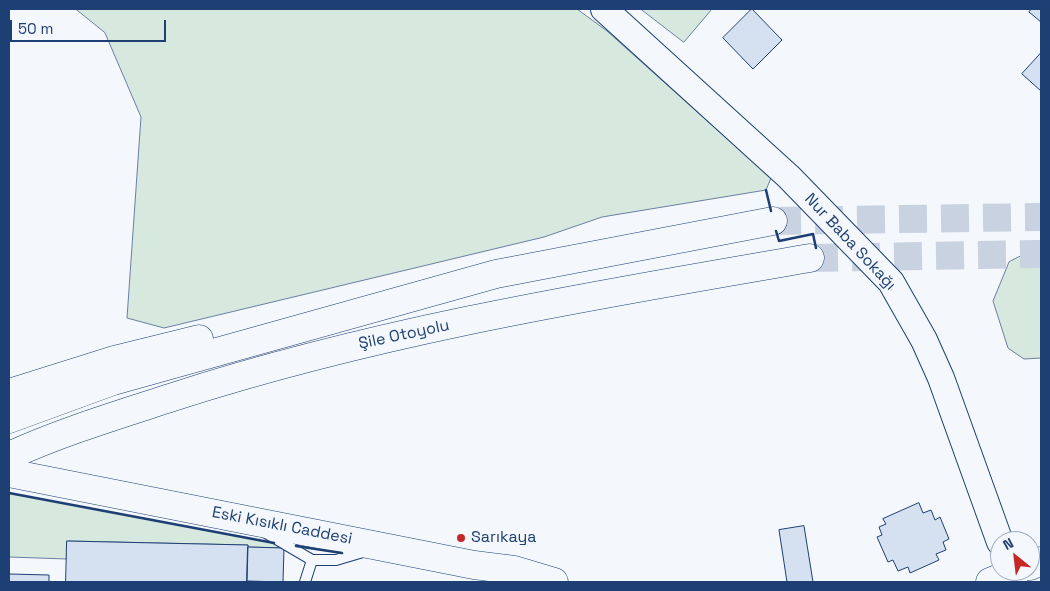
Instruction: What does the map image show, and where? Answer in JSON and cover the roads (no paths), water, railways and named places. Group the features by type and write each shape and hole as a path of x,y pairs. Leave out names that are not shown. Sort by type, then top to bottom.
{"main road":[{"name":"Nur Baba Sokağı","path":"604,9 789,177 891,282 924,340 941,378 996,531"},
{"name":"Şile Otoyolu","path":"9,419 113,382 496,274 773,221"},
{"name":"Şile Otoyolu","path":"9,456 100,420 230,378 388,337 642,287 810,258"},
{"path":"9,393 114,360 314,310 496,274"},
{"name":"Eski Kısıklı Caddesi","path":"9,473 554,582"}],"lane":[{"path":"243,519 312,560 336,560 381,546"},
{"path":"305,582 312,560"}],"tunnel":[{"path":"773,221 1041,217"},
{"path":"810,258 1041,254"}],"place":[{"name":"Sarıkaya","path":"461,538"}]}
